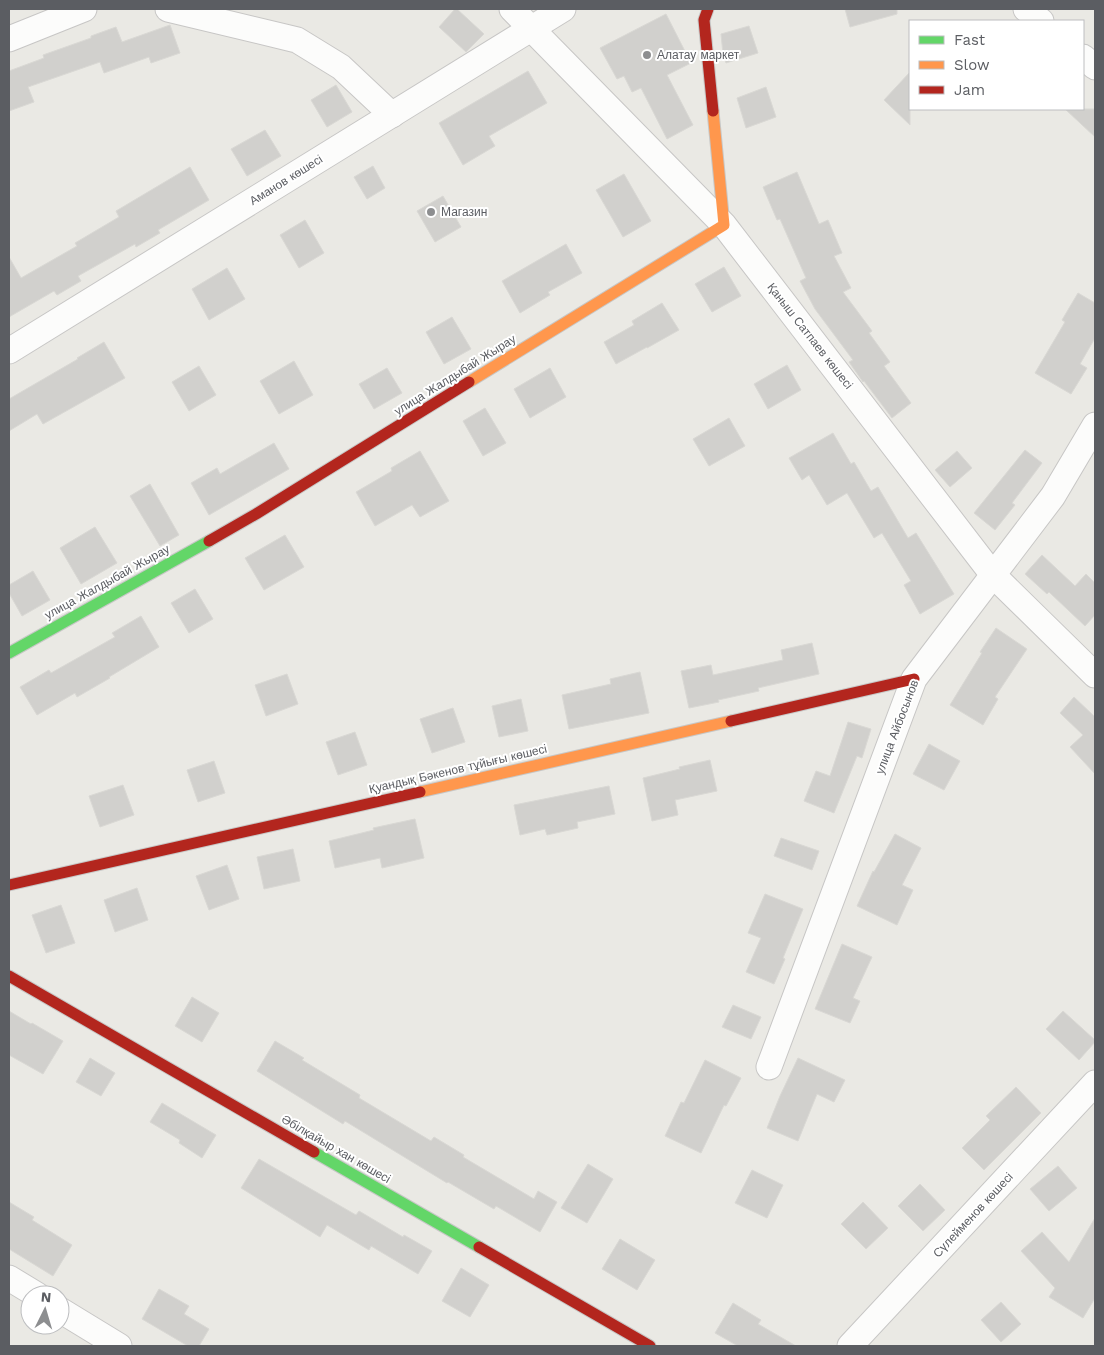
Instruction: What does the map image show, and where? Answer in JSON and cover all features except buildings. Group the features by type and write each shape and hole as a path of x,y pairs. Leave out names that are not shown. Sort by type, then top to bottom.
{"street":[{"path":"9,39 84,9"},
{"path":"168,9 297,40 341,67 392,115"},
{"name":"Қаныш Сатпаев көшесі","path":"512,9 724,225 993,575 1095,675"},
{"name":"Аманов көшесі","path":"9,351 563,9"},
{"path":"708,9 704,20 724,225"},
{"path":"1026,9 1039,20"},
{"path":"1084,58 1095,67"},
{"name":"улица Жалдыбай Жырау","path":"9,653 256,514 724,225"},
{"name":"улица Айбосынов","path":"770,1067 914,679 1053,496 1095,425"},
{"name":"Қуандық Бәкенов тұйығы көшесі","path":"9,885 914,679"},
{"name":"Әбілқайыр хан көшесі","path":"9,976 650,1346"},
{"name":"Сүлейменов көшесі","path":"850,1346 1095,1083"},
{"path":"9,1278 21,1285"},
{"path":"70,1316 119,1346"}],"traffic: fast":[{"path":"9,653 209,541"},
{"path":"314,1152 479,1247"}],"traffic: slow":[{"path":"469,382 724,225 713,111"},
{"path":"420,792 731,721"}],"traffic: jam":[{"path":"708,9 704,20 713,111"},
{"path":"209,541 469,382"},
{"path":"731,721 914,679"},
{"path":"9,885 420,792"},
{"path":"9,976 314,1152"},
{"path":"479,1247 650,1346"}],"place":[{"name":"Алатау маркет","path":"647,55"},
{"name":"Магазин","path":"431,212"}]}
